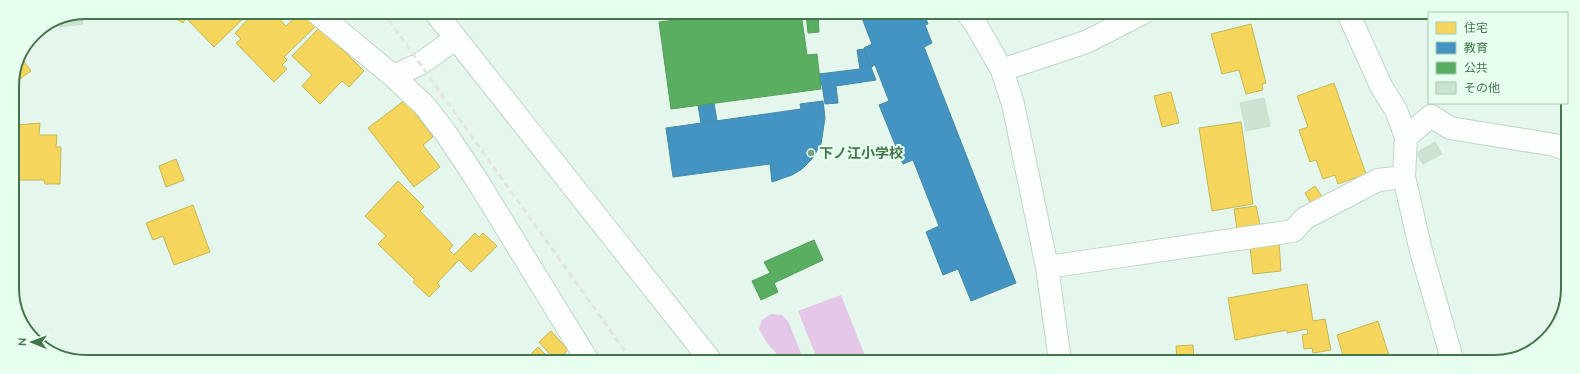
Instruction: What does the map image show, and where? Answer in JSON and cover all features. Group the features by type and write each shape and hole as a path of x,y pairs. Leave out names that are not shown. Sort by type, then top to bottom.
{"street":[{"path":"324,19 393,76 425,106 445,132 480,184 584,355"},
{"path":"440,19 707,355"},
{"path":"972,19 1002,70 1013,104 1047,267 1059,355"},
{"path":"1002,70 1086,42 1132,19"},
{"path":"1351,19 1382,88 1396,110 1406,137 1404,177 1421,251 1451,355"},
{"path":"393,76 420,64 456,39"},
{"path":"1406,137 1431,116 1450,128 1555,145 1561,148"},
{"path":"1047,267 1293,231 1305,218 1378,180 1404,177"}],"shaded area":[{"path":"841,295 865,355 816,355 798,311"},
{"path":"771,314 782,315 788,321 802,355 778,355 767,343 759,329 762,320"}],"building: 住宅":[{"path":"176,19 185,19 183,23"},
{"path":"187,19 243,19 214,47"},
{"path":"248,19 280,19 286,26 294,19 311,19 317,25 284,57 287,60 282,65 287,69 274,82 236,43 241,39 235,33"},
{"path":"1251,24 1266,83 1262,84 1263,90 1246,94 1239,70 1222,74 1211,34"},
{"path":"320,27 364,71 349,87 342,81 320,104 302,86 312,75 292,56"},
{"path":"24,61 31,71 19,80"},
{"path":"1334,83 1366,174 1338,184 1335,175 1323,179 1316,160 1310,162 1299,130 1308,127 1297,96"},
{"path":"1171,92 1179,123 1162,127 1154,96"},
{"path":"405,100 433,137 423,145 440,167 414,187 368,128"},
{"path":"1241,122 1253,204 1212,211 1199,128"},
{"path":"40,123 39,135 57,135 56,147 61,147 60,184 45,184 44,180 19,180 19,125"},
{"path":"176,159 184,180 166,187 159,166"},
{"path":"398,181 424,207 420,211 453,245 449,250 454,255 475,233 479,237 483,233 497,246 471,272 459,260 437,283 440,286 429,297 413,282 415,280 378,244 386,236 365,216"},
{"path":"1315,186 1323,198 1312,205 1305,193"},
{"path":"193,205 210,252 174,265 163,236 153,240 146,223"},
{"path":"1256,206 1260,225 1237,229 1234,209"},
{"path":"1279,242 1281,271 1253,274 1250,246"},
{"path":"1307,284 1313,321 1325,319 1331,350 1313,353 1312,348 1304,349 1302,335 1308,334 1307,329 1287,333 1287,330 1235,340 1228,298"},
{"path":"1378,321 1389,355 1343,355 1337,335"},
{"path":"551,331 568,350 563,355 551,355 539,342"},
{"path":"1193,345 1194,355 1177,355 1176,346"},
{"path":"538,347 546,355 530,355"}],"building: 教育":[{"path":"862,19 926,19 928,24 925,25 932,43 924,47 1016,283 971,301 958,269 943,275 926,232 939,226 913,160 903,164 879,105 889,101 875,65 871,67 864,48 872,44"},
{"path":"864,49 876,80 836,86 838,103 825,104 819,74 860,69 857,50"},
{"path":"823,101 825,118 821,144 812,159 802,169 792,175 772,182 770,164 673,177 666,128 801,109 800,104"},
{"path":"714,103 717,121 701,123 698,105"}],"building: 公共":[{"path":"683,19 802,19 807,55 817,54 821,89 671,109 659,22"},
{"path":"807,19 818,19 819,32 808,33"},
{"path":"814,240 823,260 774,283 778,292 761,300 752,281 770,273 764,262"}],"building: その他":[{"path":"82,19 83,24 60,27 60,24 73,20"},
{"path":"1264,98 1270,126 1246,131 1240,103"},
{"path":"1435,142 1442,154 1423,164 1416,153"}],"railway":[{"path":"388,19 628,355"}],"place":[{"name":"下ノ江小学校","path":"811,153"}]}
